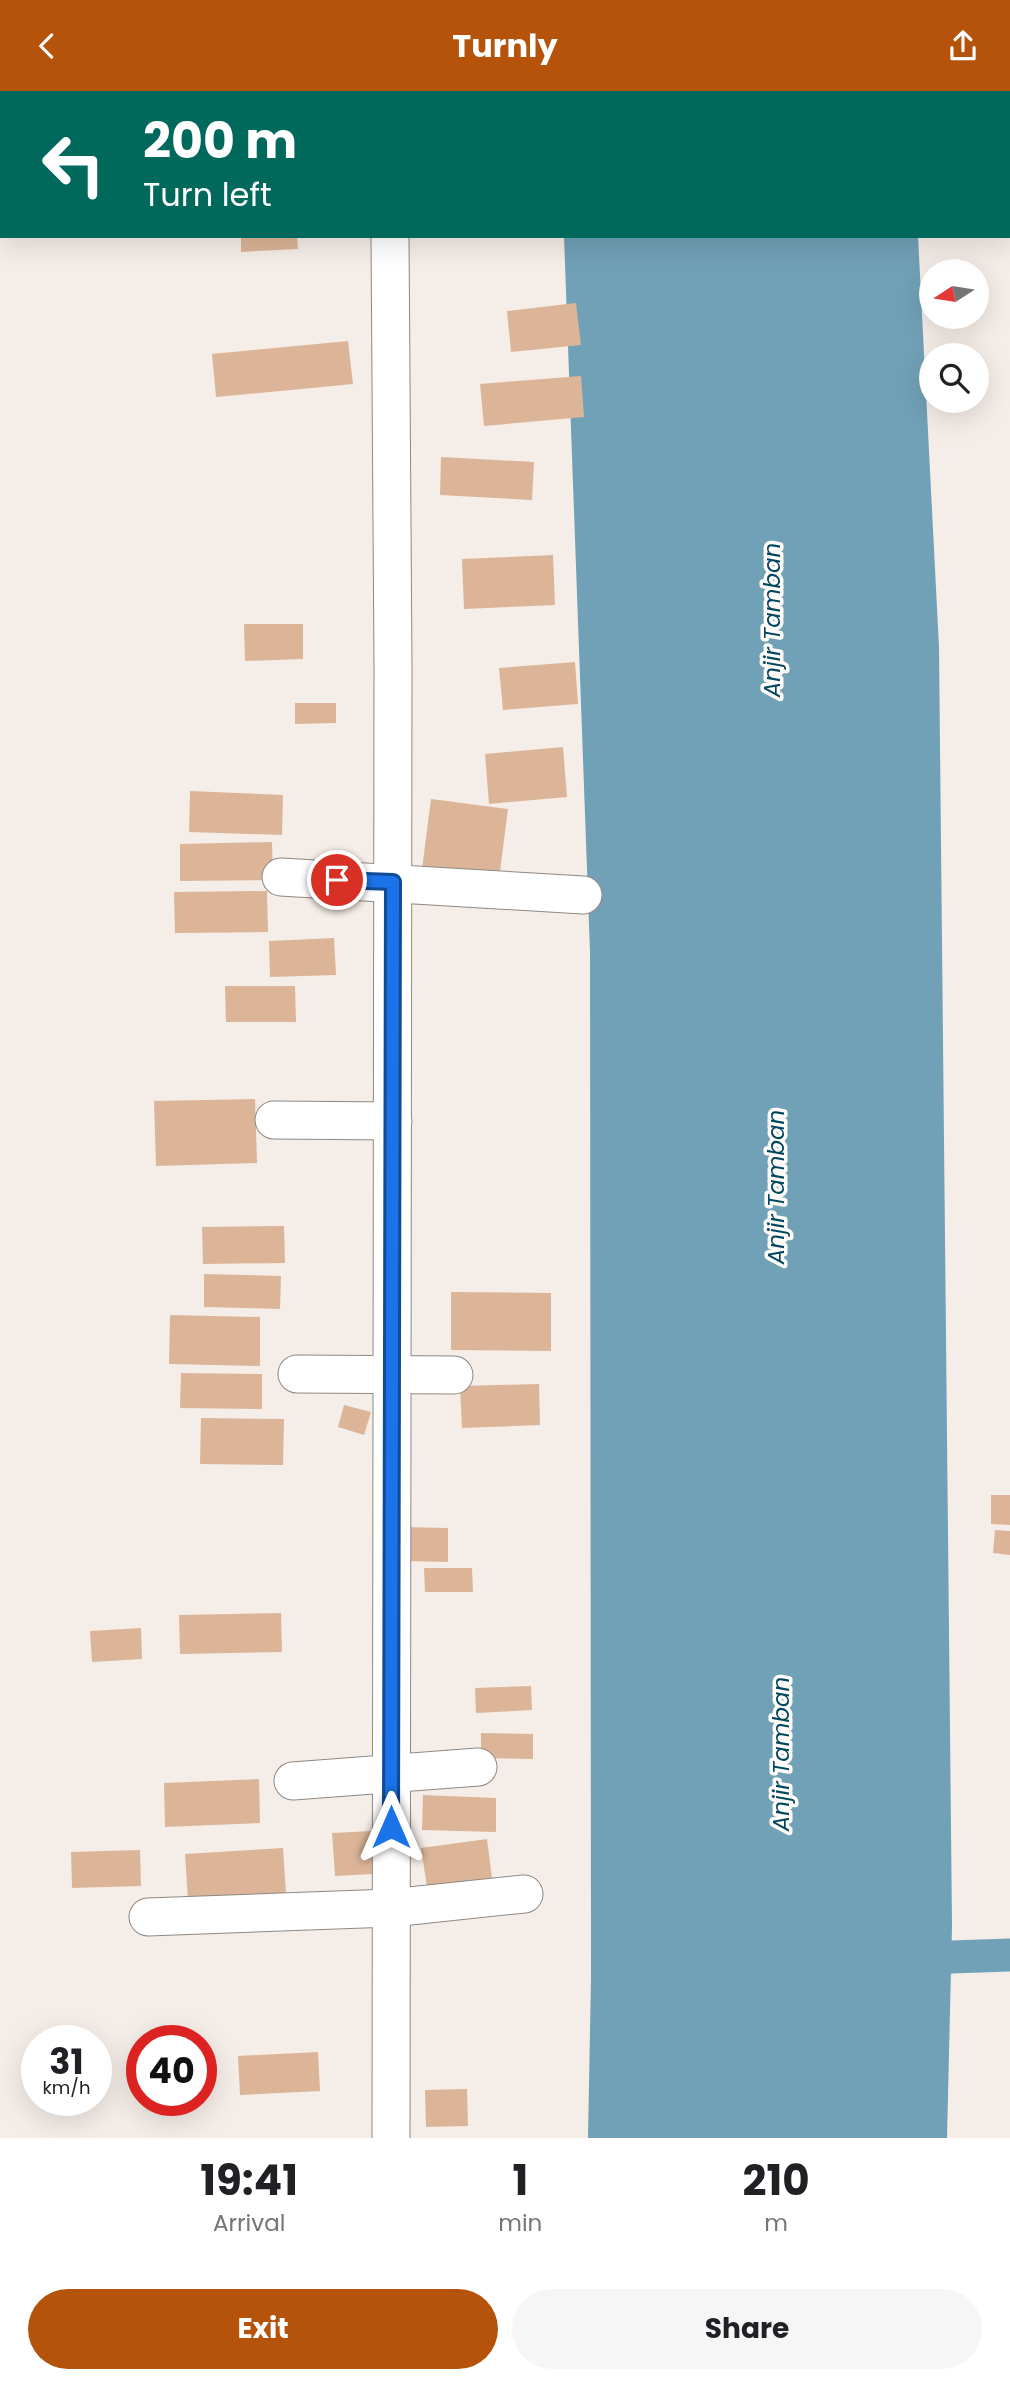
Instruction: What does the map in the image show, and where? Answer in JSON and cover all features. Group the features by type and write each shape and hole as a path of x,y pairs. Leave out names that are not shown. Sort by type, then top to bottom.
{"street":[{"path":"390,238 393,882 391,2138"},
{"path":"281,877 583,895"},
{"path":"274,1120 393,1121"},
{"path":"297,1374 454,1375"},
{"path":"293,1781 478,1767"},
{"path":"148,1917 391,1908 524,1894"}],"water":[{"name":"Anjir Tamban","path":"564,238 918,238 919,329 923,329 923,343 919,343 919,413 927,413 939,647 952,1927 947,2138 588,2138 591,1978 590,952"}],"building":[{"path":"241,238 297,238 298,249 241,252"},
{"path":"576,303 581,345 511,352 507,311"},
{"path":"348,341 353,384 216,397 212,354"},
{"path":"581,376 584,417 484,426 480,384"},
{"path":"441,457 534,462 532,500 440,495"},
{"path":"553,555 555,605 464,609 462,559"},
{"path":"244,624 303,624 303,659 245,661"},
{"path":"575,662 578,704 503,710 499,668"},
{"path":"295,703 336,703 336,723 295,724"},
{"path":"563,747 567,797 489,804 485,754"},
{"path":"190,791 283,795 282,835 189,832"},
{"path":"431,799 508,809 499,879 422,869"},
{"path":"272,842 273,880 180,881 180,844"},
{"path":"267,891 268,932 175,933 174,892"},
{"path":"334,938 336,975 270,977 269,941"},
{"path":"225,986 295,986 296,1022 226,1022"},
{"path":"255,1099 257,1163 156,1166 154,1101"},
{"path":"284,1226 285,1263 203,1264 202,1227"},
{"path":"204,1274 281,1276 280,1309 204,1307"},
{"path":"451,1292 551,1293 551,1351 451,1350"},
{"path":"170,1315 260,1317 260,1366 169,1364"},
{"path":"181,1373 262,1374 262,1409 180,1408"},
{"path":"539,1384 540,1425 462,1428 460,1386"},
{"path":"344,1405 371,1412 364,1435 338,1427"},
{"path":"201,1418 284,1419 283,1465 200,1464"},
{"path":"991,1495 1010,1495 1010,1525 991,1524"},
{"path":"406,1527 448,1528 448,1562 405,1561"},
{"path":"995,1530 1010,1531 1010,1555 993,1553"},
{"path":"424,1568 472,1568 473,1592 425,1592"},
{"path":"281,1613 282,1652 180,1654 179,1615"},
{"path":"141,1628 142,1659 92,1662 90,1631"},
{"path":"531,1686 532,1710 476,1713 475,1688"},
{"path":"481,1733 533,1734 533,1759 481,1758"},
{"path":"259,1779 260,1823 165,1827 164,1783"},
{"path":"423,1795 496,1798 496,1832 422,1830"},
{"path":"372,1831 374,1874 335,1876 332,1833"},
{"path":"487,1839 492,1878 427,1887 421,1848"},
{"path":"283,1848 286,1894 188,1900 185,1854"},
{"path":"140,1850 141,1886 72,1888 71,1852"},
{"path":"318,2052 320,2091 240,2095 238,2056"},
{"path":"467,2089 468,2126 426,2127 425,2090"}],"waterway":[{"path":"908,1962 1010,1955"}],"route":[{"path":"337,880 393,882 391,1827"}]}
